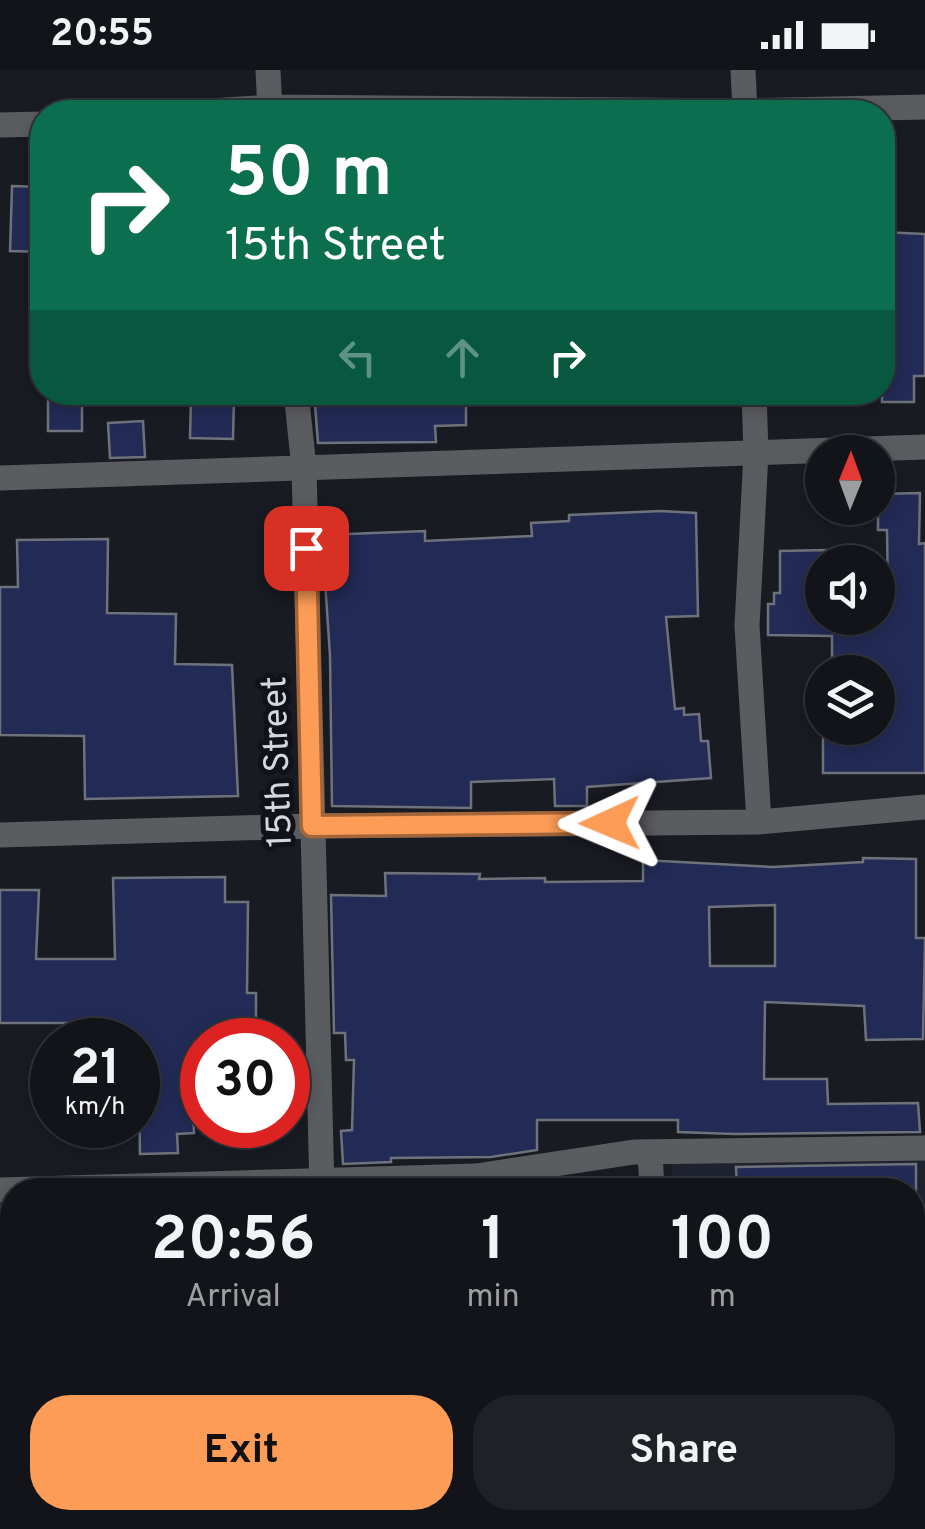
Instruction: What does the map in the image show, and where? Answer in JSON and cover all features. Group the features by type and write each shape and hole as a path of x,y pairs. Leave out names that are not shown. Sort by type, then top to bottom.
{"street":[{"path":"268,70 270,100"},
{"path":"743,70 744,100"},
{"path":"895,108 925,107"},
{"path":"0,125 30,124"},
{"name":"15th Street","path":"297,405 304,468 322,1178"},
{"path":"754,405 756,453 747,626 759,822"},
{"path":"0,478 925,448"},
{"path":"0,835 312,826 759,822 925,808"},
{"path":"438,1178 650,1152 925,1148"},
{"path":"650,1152 651,1178"}],"shaded area":[{"path":"925,1145 925,1178 672,1178 672,1154"}],"building":[{"path":"12,186 30,187 30,252 10,251"},
{"path":"895,233 925,234 925,376 914,376 914,402 895,402"},
{"path":"48,405 82,405 82,431 48,431"},
{"path":"191,405 234,405 233,439 190,438"},
{"path":"315,405 466,405 466,425 435,426 436,442 318,443"},
{"path":"143,421 145,457 110,458 108,423"},
{"path":"920,493 919,544 925,543 925,773 823,773 823,745 895,745 895,655 832,655 832,636 768,635 768,604 774,604 774,593 780,593 780,551 805,550 805,635 895,635 895,545 887,545 887,530 878,530 878,525 895,525 895,494"},
{"path":"696,513 698,616 666,617 675,709 684,708 684,715 699,714 701,741 708,741 711,778 587,787 587,806 555,806 554,779 471,782 471,808 332,806 330,656 322,535 425,531 425,541 532,536 531,523 569,521 569,515"},
{"path":"108,539 107,613 176,614 175,664 232,665 238,796 85,799 84,736 0,735 0,587 18,587 17,540"},
{"path":"863,858 916,859 916,938 925,938 923,1039 866,1040 864,1006 765,1002 764,1079 827,1079 828,1104 918,1103 920,1132 734,1134 678,1132 678,1120 537,1120 537,1150 491,1157 391,1158 391,1162 343,1164 341,1131 352,1130 354,1060 346,1060 345,1033 334,1033 331,895 386,896 385,873 480,874 479,879 545,878 545,882 643,881 643,860 773,867 863,862","holes":["775,905 775,966 710,966 709,907"]},
{"path":"225,877 225,902 248,902 247,993 256,993 256,1018 180,1018 178,1153 140,1154 140,1148 160,1148 160,1018 30,1018 30,1023 0,1023 0,890 39,890 36,959 115,959 113,878"},
{"path":"916,1164 916,1178 736,1178 736,1167"}],"route":[{"path":"306,548 312,826 610,823"}]}
